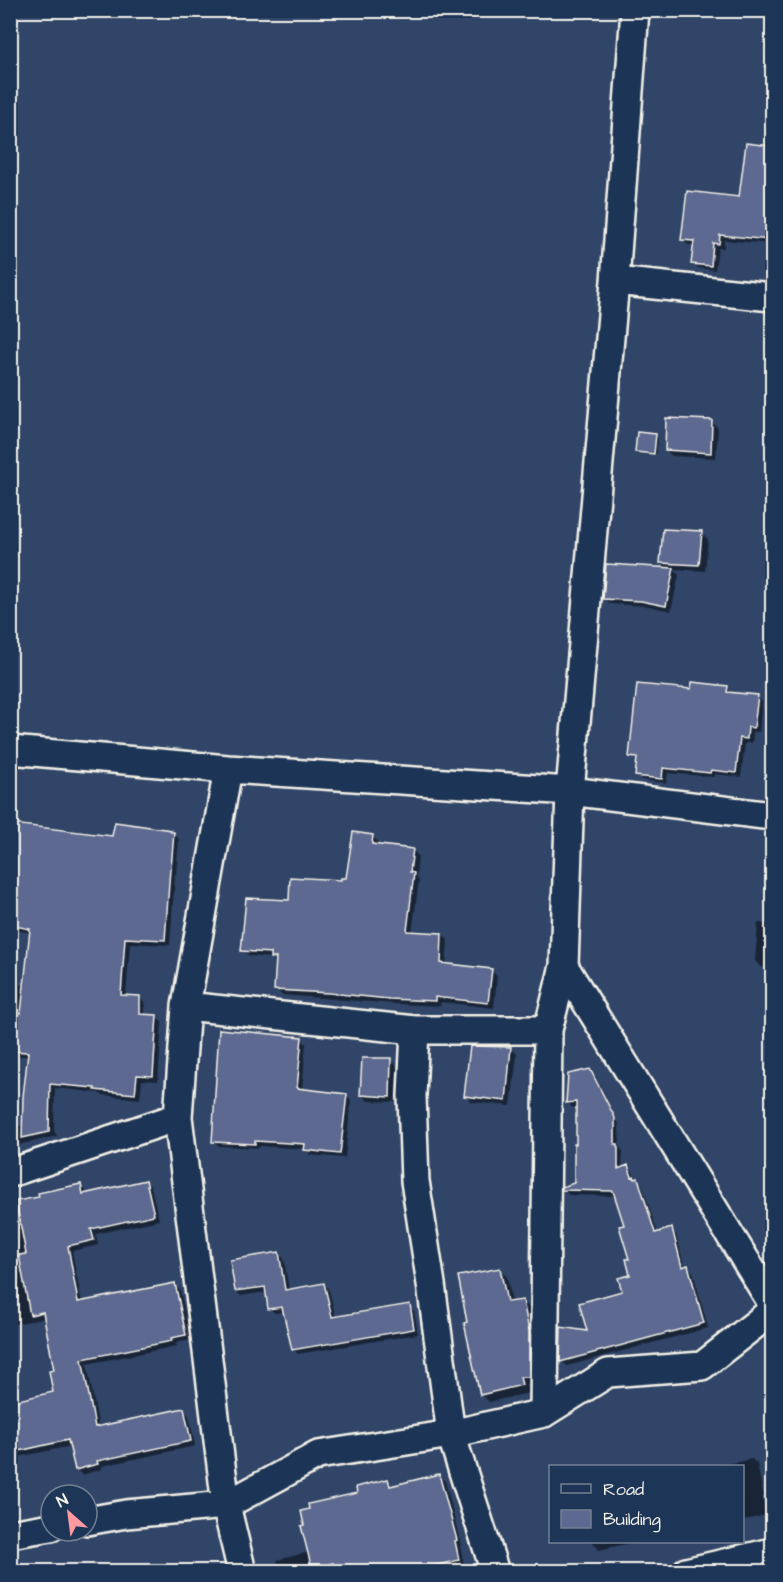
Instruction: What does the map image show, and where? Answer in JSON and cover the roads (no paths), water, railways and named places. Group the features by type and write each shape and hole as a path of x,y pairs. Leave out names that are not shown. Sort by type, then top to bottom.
{"street":[{"path":"544,1413 548,1030 564,966 570,791 615,281 635,10"},
{"path":"615,281 772,297"},
{"path":"10,750 228,769 570,791 772,816"},
{"path":"228,769 186,1006 178,1117 226,1505 242,1572"},
{"path":"564,966 772,1303"},
{"path":"186,1006 415,1030 548,1030"},
{"path":"415,1030 412,1096 415,1181 451,1434 495,1572"},
{"path":"10,1173 178,1117"},
{"path":"99,1519 126,1514 226,1505 318,1455 451,1434 544,1413 608,1373 702,1366 772,1311"},
{"path":"10,1534 39,1529"},
{"path":"686,1572 772,1552"}]}
